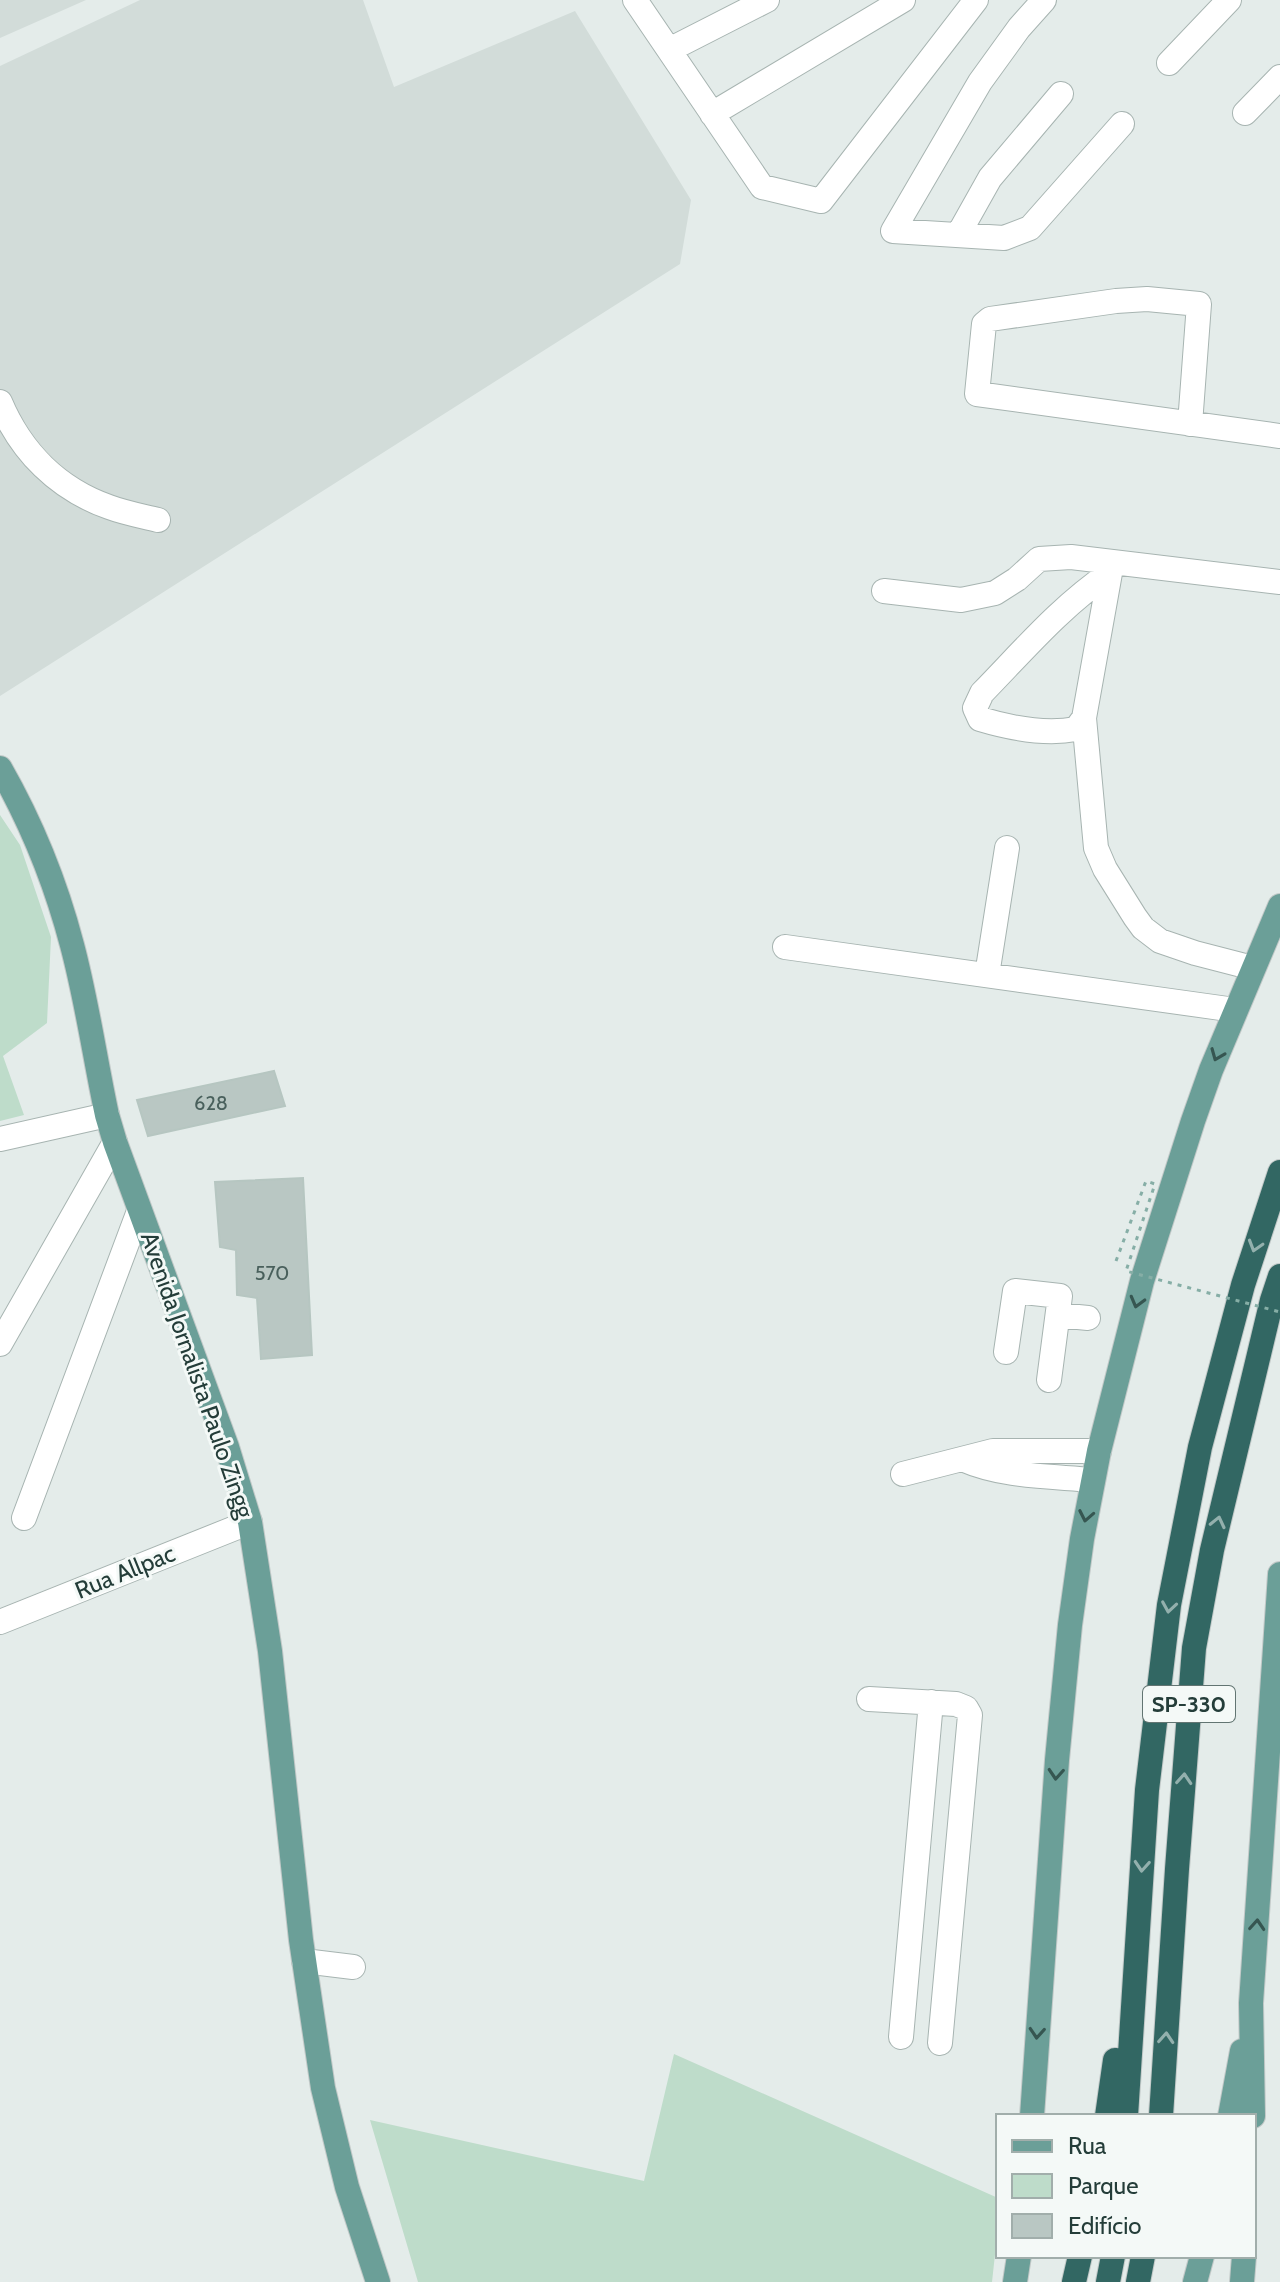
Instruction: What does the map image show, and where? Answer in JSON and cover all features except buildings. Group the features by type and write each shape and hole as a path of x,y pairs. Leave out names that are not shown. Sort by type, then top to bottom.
{"highway":[{"name":"SP-330","path":"1126,2114 1147,1790 1169,1605 1200,1447 1243,1285 1280,1172"},
{"name":"SP-330","path":"1161,2114 1194,1648 1212,1550 1277,1299 1280,1276"},
{"path":"1107,2114 1139,1904"},
{"path":"1074,2282 1080,2258"},
{"path":"1108,2282 1113,2258"},
{"path":"1138,2282 1143,2258"}],"main road":[{"name":"Avenida Jornalista Paulo Zingg","path":"0,768 52,876 73,946 115,1142 227,1447 250,1522 270,1651 285,1810 323,2088 347,2187 378,2282"},
{"path":"1032,2114 1057,1760 1070,1625 1093,1480 1142,1281 1197,1109 1280,906"},
{"path":"1253,2114 1251,2003 1280,1574"},
{"path":"1230,2114 1251,2003"},
{"path":"1015,2282 1021,2258"},
{"path":"1021,2258 1021,2282"},
{"path":"1195,2282 1201,2258"},
{"path":"1242,2282 1244,2258"}],"street":[{"path":"635,0 762,187 821,201 976,0"},
{"path":"669,50 767,0"},
{"path":"712,114 903,0"},
{"path":"1044,0 1019,28 980,82 893,231 1004,238 1030,228 1122,124"},
{"path":"1169,63 1229,0"},
{"path":"1245,113 1280,77"},
{"path":"958,235 990,178 1061,94"},
{"path":"1190,424 1199,304 1147,299 1116,301 990,319 984,324 977,394 1190,424 1280,436"},
{"path":"0,402 29,453 64,485 108,507 158,520"},
{"path":"884,591 961,600 995,593 1039,559 1071,557 1111,567 1280,582"},
{"path":"1084,718 1076,729 1057,733 980,719 975,708 982,693 1059,613 1111,567"},
{"path":"1111,567 1084,718 1096,848 1105,869 1135,917 1160,941 1253,968"},
{"path":"987,975 1007,848"},
{"path":"785,947 1235,1010"},
{"path":"0,1139 107,1115"},
{"path":"0,1344 115,1142"},
{"path":"24,1518 139,1211"},
{"path":"1006,1352 1015,1291 1060,1296 1049,1380"},
{"path":"1058,1315 1088,1318"},
{"path":"903,1474 993,1451 1099,1451"},
{"path":"962,1459 982,1468 1003,1472 1093,1480"},
{"name":"Rua Allpac","path":"0,1622 250,1522"},
{"path":"869,1699 961,1705 970,1715 940,2043"},
{"path":"901,2037 931,1702"},
{"path":"304,1961 353,1967"}],"path":[{"path":"1116,1261 1146,1181 1155,1184 1126,1271 1277,1299"}],"shaded area":[{"path":"0,0 86,0 0,38"},
{"path":"140,0 363,0 394,87 575,11 691,200 680,264 0,696 0,66"}],"green space":[{"path":"0,815 20,845 51,937 47,1023 3,1056 24,1115 0,1121"},
{"path":"674,2054 996,2197 992,2282 418,2282 370,2120 644,2181"}]}
